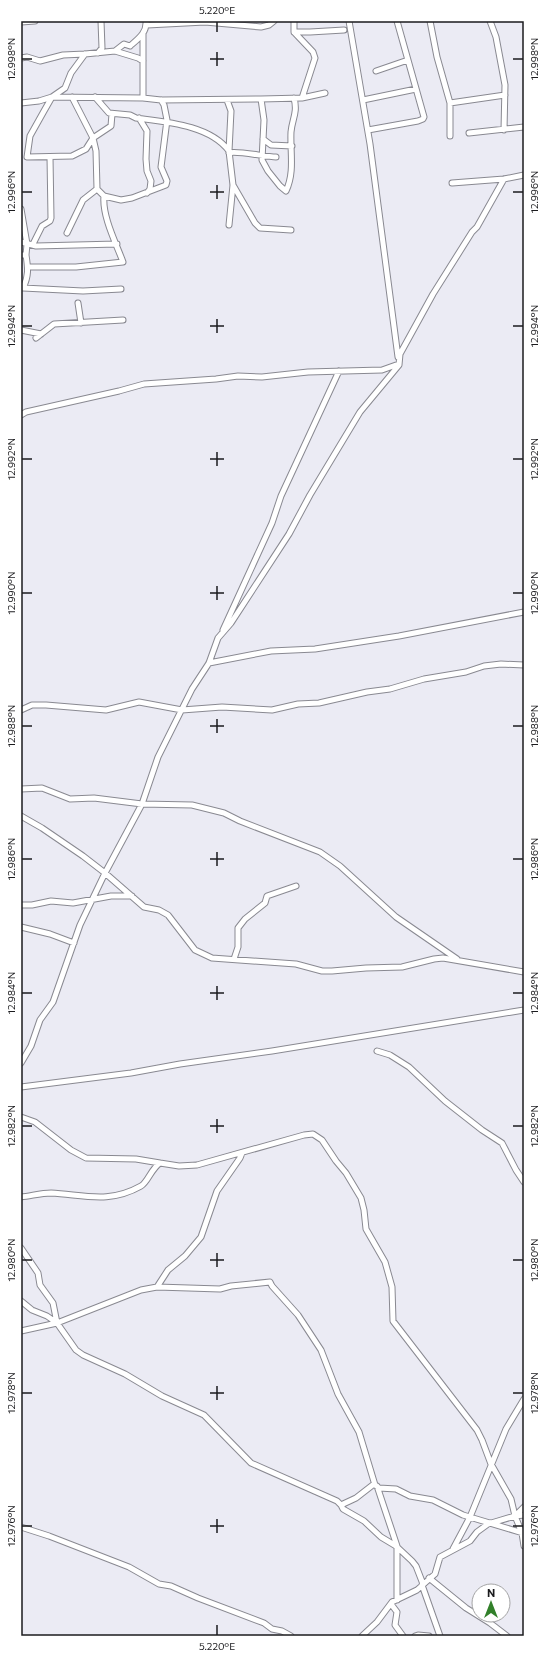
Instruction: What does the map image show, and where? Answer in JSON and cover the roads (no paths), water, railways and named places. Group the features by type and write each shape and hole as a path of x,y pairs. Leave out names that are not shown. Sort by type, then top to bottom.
{"street":[{"path":"21,22 35,21"},
{"path":"98,53 102,48 101,21"},
{"path":"144,98 143,34 146,23 205,22 261,26 269,25 274,21"},
{"path":"294,21 294,32 313,52 315,58 302,98"},
{"path":"350,21 368,130 399,364"},
{"path":"368,130 418,121 424,117 397,21"},
{"path":"430,21 437,57 450,103 450,136"},
{"path":"490,21 500,54 505,85 504,130"},
{"path":"294,32 344,30"},
{"path":"115,51 124,44 130,46 143,34"},
{"path":"21,58 40,61 63,55 115,51 143,61"},
{"path":"85,54 71,73 65,88 52,97 30,136 27,157 72,156 89,146 93,138 112,126 112,114"},
{"path":"376,71 408,60"},
{"path":"362,100 416,89"},
{"path":"21,103 39,101 52,97 227,100 302,98 325,93"},
{"path":"450,103 505,95"},
{"path":"72,97 93,138 96,151 96,188 104,196 121,200 147,193 162,187 167,183 161,167 167,123 166,109 161,100"},
{"path":"95,97 104,108 112,114 127,115 208,133 221,141 229,152"},
{"path":"261,99 264,120 261,157 265,168 286,191 291,173 291,133 296,112 294,98"},
{"path":"227,100 231,111 229,152 233,185 229,225"},
{"path":"139,118 147,131 146,159 147,171 151,181 150,189 147,193"},
{"path":"470,133 524,127"},
{"path":"263,139 271,145 292,146"},
{"path":"83,150 96,151"},
{"path":"229,152 236,151 261,157 276,157"},
{"path":"33,244 42,226 50,221 51,218 50,157"},
{"path":"452,183 504,179 524,175"},
{"path":"220,636 231,623 289,534 310,494 320,480 360,412 399,364 400,354 433,294 472,232 477,227 504,179"},
{"path":"233,185 255,223 260,228 291,230"},
{"path":"67,233 83,200 96,188"},
{"path":"28,267 76,267 123,262 107,220 103,204 104,196"},
{"path":"21,208 24,255 28,267 28,279 22,288"},
{"path":"24,242 45,246 117,244"},
{"path":"22,288 83,291 121,289"},
{"path":"78,303 82,323"},
{"path":"36,338 54,324 123,320"},
{"path":"21,330 42,334"},
{"path":"21,415 26,412 144,384 238,376 262,377 339,371 382,370 399,364"},
{"path":"21,1063 31,1046 40,1020 53,1002 80,925 105,873 142,804 158,757 192,689 209,663 272,523 281,496 339,371"},
{"path":"209,663 271,651 315,649 399,636 524,612"},
{"path":"21,710 32,705 46,705 106,710 135,702 182,710 222,707 264,710 279,709 298,704 319,703 367,692 390,689 424,679 466,672 489,665 524,665"},
{"path":"21,789 42,788 70,799 94,798 142,804 192,805 224,813 240,821 320,852 340,866 396,917 459,961"},
{"path":"21,816 42,828 105,873 144,907 159,910 168,915 195,950 212,958 296,964 332,971 402,967 439,959 524,972"},
{"path":"234,959 238,947 238,928 245,919 264,904 267,896 296,886"},
{"path":"21,905 32,905 51,901 73,903 111,896 132,896"},
{"path":"21,927 50,934 74,943"},
{"path":"21,1087 131,1073 524,1010"},
{"path":"377,1051 390,1055 409,1067 445,1101 482,1130 502,1143 524,1182"},
{"path":"21,1117 35,1122 71,1150 86,1158 136,1159 179,1166 197,1165 309,1134 317,1136 326,1145 346,1173 361,1198 366,1229 385,1262 392,1287 393,1321 477,1430 491,1464 511,1499 515,1516 523,1533 524,1546"},
{"path":"157,1288 168,1270 185,1256 201,1237 217,1191 242,1153"},
{"path":"21,1197 51,1193 80,1197 106,1198 126,1194 143,1185 153,1168 160,1163"},
{"path":"21,1248 38,1273 40,1285 53,1303 56,1323"},
{"path":"21,1331 56,1323 141,1290 157,1288 220,1289 231,1286 270,1282 298,1315 321,1350 338,1394 359,1432 397,1547 397,1600"},
{"path":"21,1301 32,1310 47,1316 56,1323 76,1350 83,1355 125,1374 162,1396 204,1415 251,1463 337,1501 341,1505 341,1508 364,1521 381,1537 397,1547 414,1564 423,1585 440,1636"},
{"path":"453,1549 470,1517 506,1429 524,1399"},
{"path":"341,1505 356,1498 371,1485 380,1488 393,1488 410,1496 433,1500 454,1511 488,1524 523,1533"},
{"path":"515,1516 524,1507"},
{"path":"362,1636 377,1622 391,1604 413,1593 436,1572 440,1557 470,1541 477,1532 488,1524 515,1516 524,1515"},
{"path":"21,1527 49,1536 129,1567 159,1584 171,1586 264,1623 272,1629 282,1631 291,1636"},
{"path":"429,1578 466,1608 507,1636"},
{"path":"391,1604 397,1612 395,1625 403,1636"},
{"path":"414,1636 429,1636"}]}
